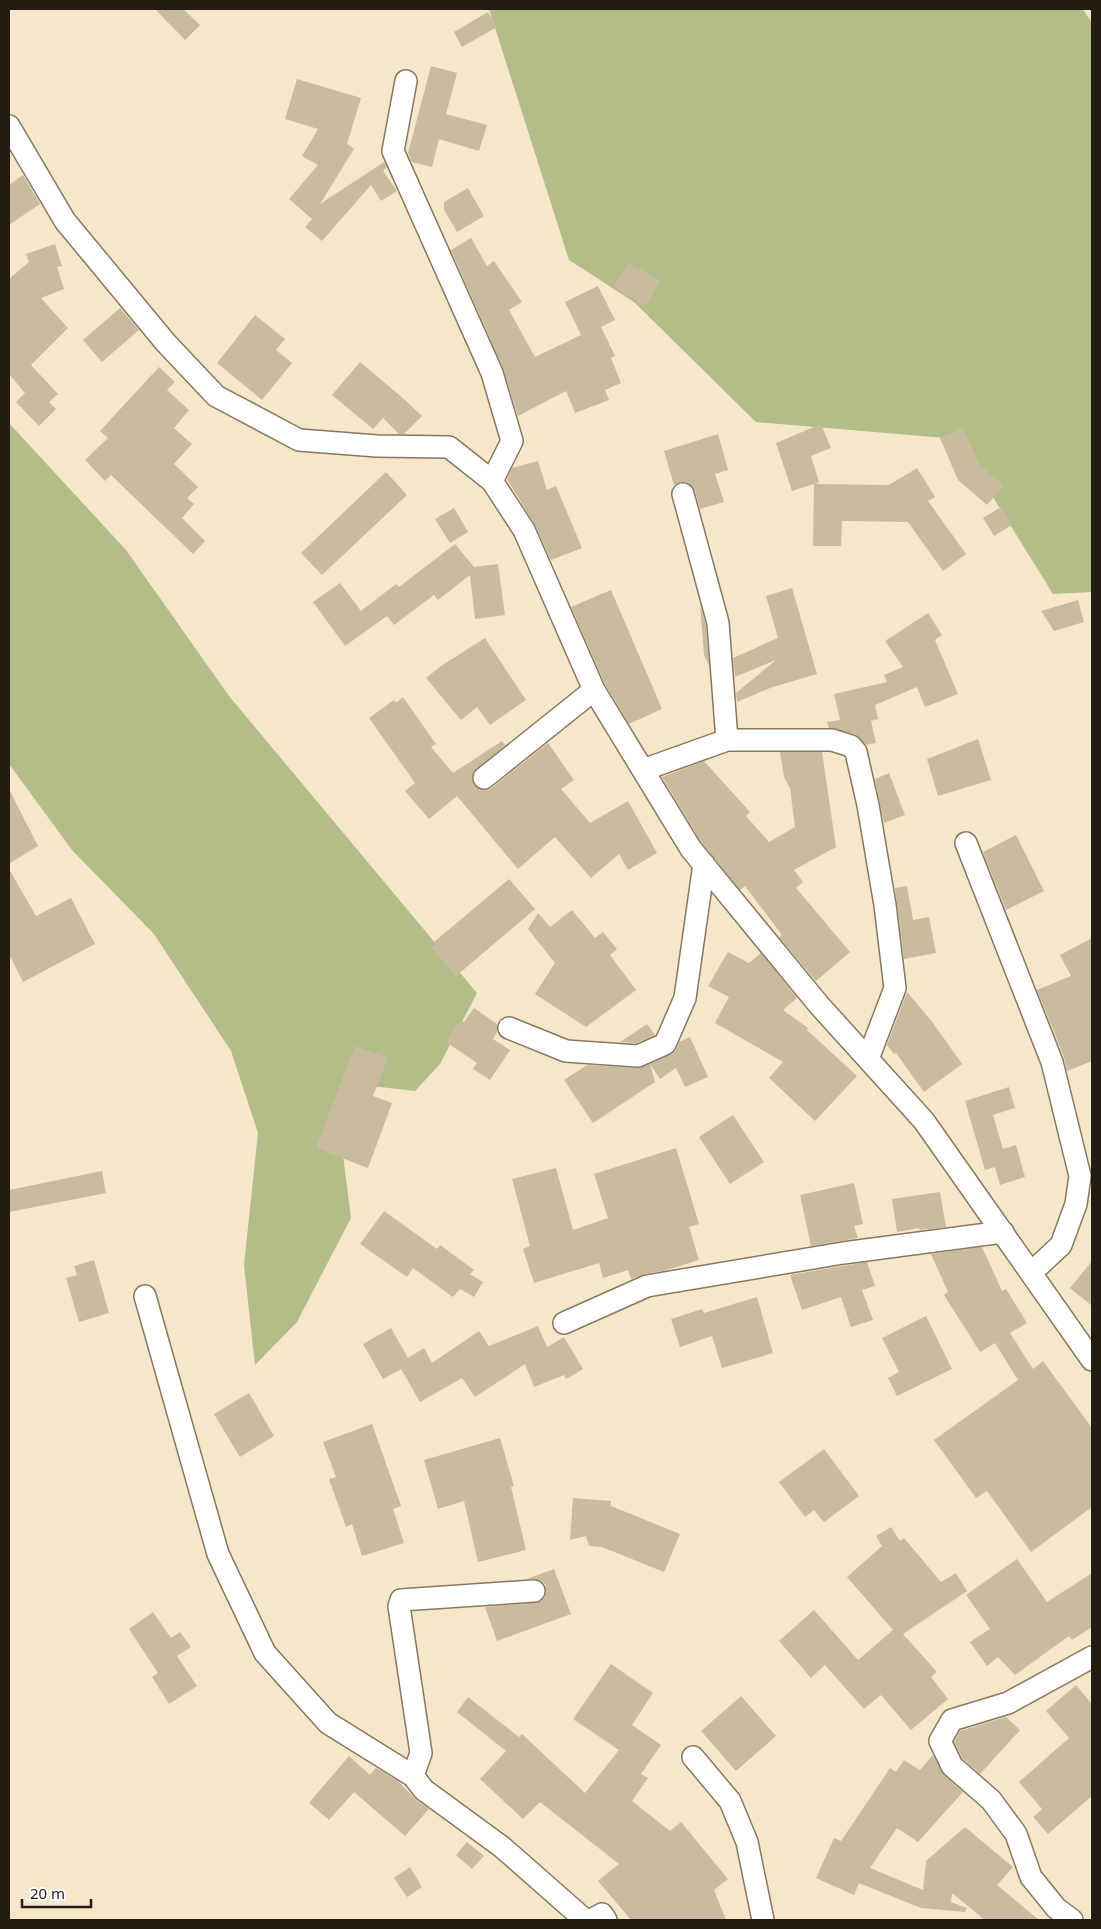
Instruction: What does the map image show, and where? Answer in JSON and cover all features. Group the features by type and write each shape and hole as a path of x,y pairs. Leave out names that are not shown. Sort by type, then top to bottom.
{"street":[{"path":"406,81 393,151 492,373 512,441 492,481"},
{"path":"9,126 65,221 166,343 216,396 299,440 377,446 449,447 492,481 524,530 594,690 691,849 819,1005 924,1121 1092,1360"},
{"path":"683,494 718,623 727,740"},
{"path":"484,778 594,690"},
{"path":"643,770 727,740 832,740 851,746 856,752 868,805 885,905 895,988 868,1059"},
{"path":"966,843 1052,1062 1080,1176 1076,1204 1061,1245 1031,1273"},
{"path":"509,1028 566,1051 638,1056 665,1044 685,998 704,864"},
{"path":"564,1323 648,1286 843,1253 1003,1232"},
{"path":"145,1296 218,1554 265,1653 328,1723 413,1776 424,1790 502,1847 585,1920"},
{"path":"413,1776 421,1753 399,1606 401,1600 534,1591"},
{"path":"1072,1920 1056,1908 1031,1878 1016,1834 991,1800 952,1766 940,1741 952,1720 1008,1703 1092,1658"},
{"path":"693,1757 730,1801 747,1842 763,1920"},
{"path":"591,1920 602,1914 606,1920"}],"green space":[{"path":"489,9 1083,9 1092,23 1092,592 1053,594 957,439 756,422 634,302 569,260"},
{"path":"9,423 126,550 229,696 477,993 440,1064 415,1091 371,1086 342,1147 351,1218 297,1322 255,1365 244,1265 258,1133 231,1051 154,934 72,850 9,764"}],"building":[{"path":"155,9 183,9 200,25 185,40"},
{"path":"488,12 497,27 462,47 454,32"},
{"path":"431,66 457,73 446,114 487,125 479,151 439,139 432,167 412,162 408,153"},
{"path":"297,79 361,98 347,144 354,149 320,204 384,162 387,167 383,171 397,191 381,201 371,185 322,241 305,227 312,219 289,199 318,165 302,156 318,129 285,119"},
{"path":"23,175 40,204 9,225 9,185"},
{"path":"468,188 484,216 457,232 444,210 444,202"},
{"path":"471,238 487,266 494,261 522,302 509,310 535,357 581,335 565,302 598,286 615,320 601,327 615,356 611,358 621,383 605,390 609,400 575,413 566,391 518,416 503,368 451,250"},
{"path":"55,244 62,266 57,267 64,289 41,298 68,328 31,365 58,394 49,402 56,409 39,426 16,402 25,393 9,374 9,279 29,262 26,254"},
{"path":"628,262 660,281 645,306 613,287"},
{"path":"120,308 139,330 102,362 83,340"},
{"path":"255,315 285,339 276,350 292,363 262,400 217,363"},
{"path":"360,362 422,416 404,434 399,434 383,418 373,429 332,395"},
{"path":"159,367 175,382 167,390 189,410 174,428 192,444 174,464 198,487 187,498 194,504 182,518 205,541 193,554 111,475 105,481 85,460 108,438 100,431"},
{"path":"821,424 831,448 811,456 819,482 815,484 889,485 917,468 935,497 928,501 966,554 943,571 908,522 842,521 841,546 813,546 814,484 792,491 776,443"},
{"path":"963,428 979,464 1004,486 987,505 958,480 940,438"},
{"path":"718,434 728,470 715,474 724,502 700,509 695,491 691,485 686,482 680,482 674,485 664,451"},
{"path":"538,461 547,490 556,486 582,548 551,560 535,525 507,479 512,468"},
{"path":"386,472 407,495 322,575 301,553"},
{"path":"1001,507 1012,525 994,536 983,518"},
{"path":"454,508 468,532 450,543 435,519"},
{"path":"455,544 474,567 498,564 505,615 475,619 470,575 438,600 434,595 394,625 387,616 345,646 313,602 340,583 361,611 396,584 399,587"},
{"path":"792,588 817,674 770,688 737,702 736,693 776,660 735,677 733,658 778,638 766,596"},
{"path":"611,590 662,709 629,724 605,684 571,607"},
{"path":"1078,600 1084,622 1054,631 1041,611"},
{"path":"700,605 706,625 709,666 704,655"},
{"path":"928,613 942,635 935,640 958,694 925,707 917,687 875,705 878,719 871,721 876,743 866,745 855,734 829,728 827,722 840,720 834,694 887,682 884,675 903,667 885,641"},
{"path":"485,638 526,700 490,725 477,707 461,720 426,678 441,666"},
{"path":"403,697 436,744 431,747 453,773 502,741 505,745 473,773 472,780 479,789 492,788 548,743 574,780 561,789 590,823 628,801 657,853 628,870 619,854 591,878 555,837 518,869 457,796 429,819 405,791 415,783 369,718 394,700 396,703"},
{"path":"978,739 991,780 938,796 927,759"},
{"path":"780,752 822,752 836,847 794,870 803,882 796,888 850,952 816,981 779,937 782,935 745,886 740,890 701,842 662,777 704,761 750,812 746,816 769,842 795,827 790,788 784,777"},
{"path":"889,773 905,815 884,823 875,779"},
{"path":"9,789 38,846 9,864"},
{"path":"1016,835 1044,891 1006,910 983,852"},
{"path":"9,869 36,916 71,898 95,944 23,982 9,954"},
{"path":"509,879 535,909 456,976 431,948 436,944 434,942"},
{"path":"907,886 913,920 929,917 936,953 904,959 895,888"},
{"path":"572,910 595,938 603,932 617,949 610,955 636,990 586,1027 535,994 555,963 528,929 538,913 550,927"},
{"path":"1092,938 1092,1061 1067,1071 1064,1057 1037,990 1071,976 1060,955"},
{"path":"728,952 749,963 761,953 797,998 783,1010 808,1028 807,1030 857,1076 815,1121 769,1078 783,1062 715,1023 729,997 708,986"},
{"path":"907,992 933,1023 962,1064 924,1092 896,1053 894,1054 887,1045"},
{"path":"474,1008 497,1024 497,1032 493,1039 510,1050 490,1080 473,1069 477,1063 446,1042 461,1020 464,1022"},
{"path":"647,1024 655,1035 636,1043 620,1042"},
{"path":"690,1037 708,1077 685,1087 676,1068 660,1079 650,1064 670,1055 676,1050 679,1042"},
{"path":"355,1046 388,1058 373,1096 392,1103 368,1168 316,1148"},
{"path":"650,1064 655,1082 593,1123 564,1080 587,1065 637,1068"},
{"path":"1009,1087 1015,1108 993,1115 1003,1149 1016,1145 1025,1177 1000,1185 995,1167 985,1170 965,1101"},
{"path":"733,1115 764,1162 730,1184 699,1137"},
{"path":"676,1148 699,1224 689,1227 699,1260 631,1279 628,1270 603,1278 599,1263 534,1283 523,1249 530,1246 512,1179 556,1168 573,1230 608,1218 594,1174"},
{"path":"102,1171 106,1193 9,1212 9,1190"},
{"path":"854,1183 863,1224 854,1226 858,1238 811,1246 800,1195"},
{"path":"940,1192 946,1227 920,1230 919,1228 897,1232 892,1199"},
{"path":"384,1211 437,1249 440,1245 474,1270 470,1274 483,1282 474,1297 460,1289 453,1297 413,1268 407,1277 360,1244"},
{"path":"982,1247 1002,1291 1006,1289 1027,1323 1010,1333 1033,1369 1043,1361 1092,1428 1092,1507 1031,1552 987,1491 976,1498 934,1440 1018,1380 995,1343 980,1352 944,1295 948,1292 931,1254"},
{"path":"94,1260 109,1313 79,1322 66,1278 77,1275 74,1266"},
{"path":"1092,1261 1092,1306 1070,1288"},
{"path":"867,1262 875,1286 862,1290 873,1320 851,1327 841,1297 802,1310 790,1275"},
{"path":"757,1297 773,1353 722,1368 712,1336 680,1347 671,1319 702,1309 704,1313"},
{"path":"926,1316 952,1369 897,1396 888,1378 899,1372 882,1338"},
{"path":"538,1326 547,1347 564,1337 583,1369 566,1379 564,1375 534,1387 525,1364 475,1397 462,1378 420,1402 401,1369 383,1379 363,1344 391,1328 408,1358 424,1348 432,1363 479,1331 489,1346"},
{"path":"249,1393 274,1436 240,1457 214,1414"},
{"path":"372,1424 401,1506 393,1509 404,1543 362,1556 352,1524 346,1527 329,1479 336,1477 323,1442"},
{"path":"500,1438 514,1486 511,1487 526,1550 478,1562 464,1501 438,1509 424,1460"},
{"path":"824,1449 859,1496 824,1522 814,1510 805,1517 779,1482"},
{"path":"573,1498 611,1501 611,1506 680,1534 664,1572 602,1547 589,1546 586,1536 570,1540"},
{"path":"891,1527 900,1541 904,1538 941,1582 956,1573 967,1591 903,1634 937,1672 931,1677 948,1699 911,1730 881,1695 864,1709 825,1665 811,1678 779,1641 814,1610 858,1660 893,1630 847,1577 882,1546 876,1536"},
{"path":"1017,1559 1047,1602 1092,1573 1092,1627 1072,1640 1069,1636 1015,1675 998,1657 987,1666 970,1642 990,1629 966,1595"},
{"path":"554,1569 571,1614 497,1641 485,1607 541,1602 545,1596 545,1584 539,1580 527,1579"},
{"path":"153,1612 171,1638 180,1632 191,1647 177,1656 197,1686 169,1704 152,1677 158,1673 129,1629"},
{"path":"611,1664 653,1693 632,1725 661,1745 641,1774 648,1778 632,1801 670,1831 681,1822 728,1879 714,1890 726,1920 631,1920 598,1881 619,1864 540,1802 523,1819 480,1779 506,1751 457,1712 468,1697 519,1737 522,1734 585,1793 619,1750 573,1719"},
{"path":"1076,1685 1092,1704 1092,1796 1048,1834 1033,1817 1042,1809 1019,1782 1069,1738 1046,1711"},
{"path":"741,1696 776,1736 736,1771 701,1731"},
{"path":"1006,1717 1020,1730 980,1774 962,1758 954,1742 960,1731"},
{"path":"933,1755 944,1775 963,1792 918,1842 897,1828 870,1868 923,1890 926,1861 965,1827 1013,1867 997,1885 1039,1920 985,1920 952,1893 951,1902 967,1908 965,1912 921,1908 859,1883 854,1895 816,1878 834,1838 841,1841 890,1768 896,1772 904,1760 920,1770"},
{"path":"349,1756 370,1775 376,1768 398,1781 416,1800 429,1809 405,1836 354,1792 329,1820 309,1803"},
{"path":"467,1842 484,1856 472,1869 456,1855"},
{"path":"410,1867 422,1887 407,1897 394,1878"}]}
